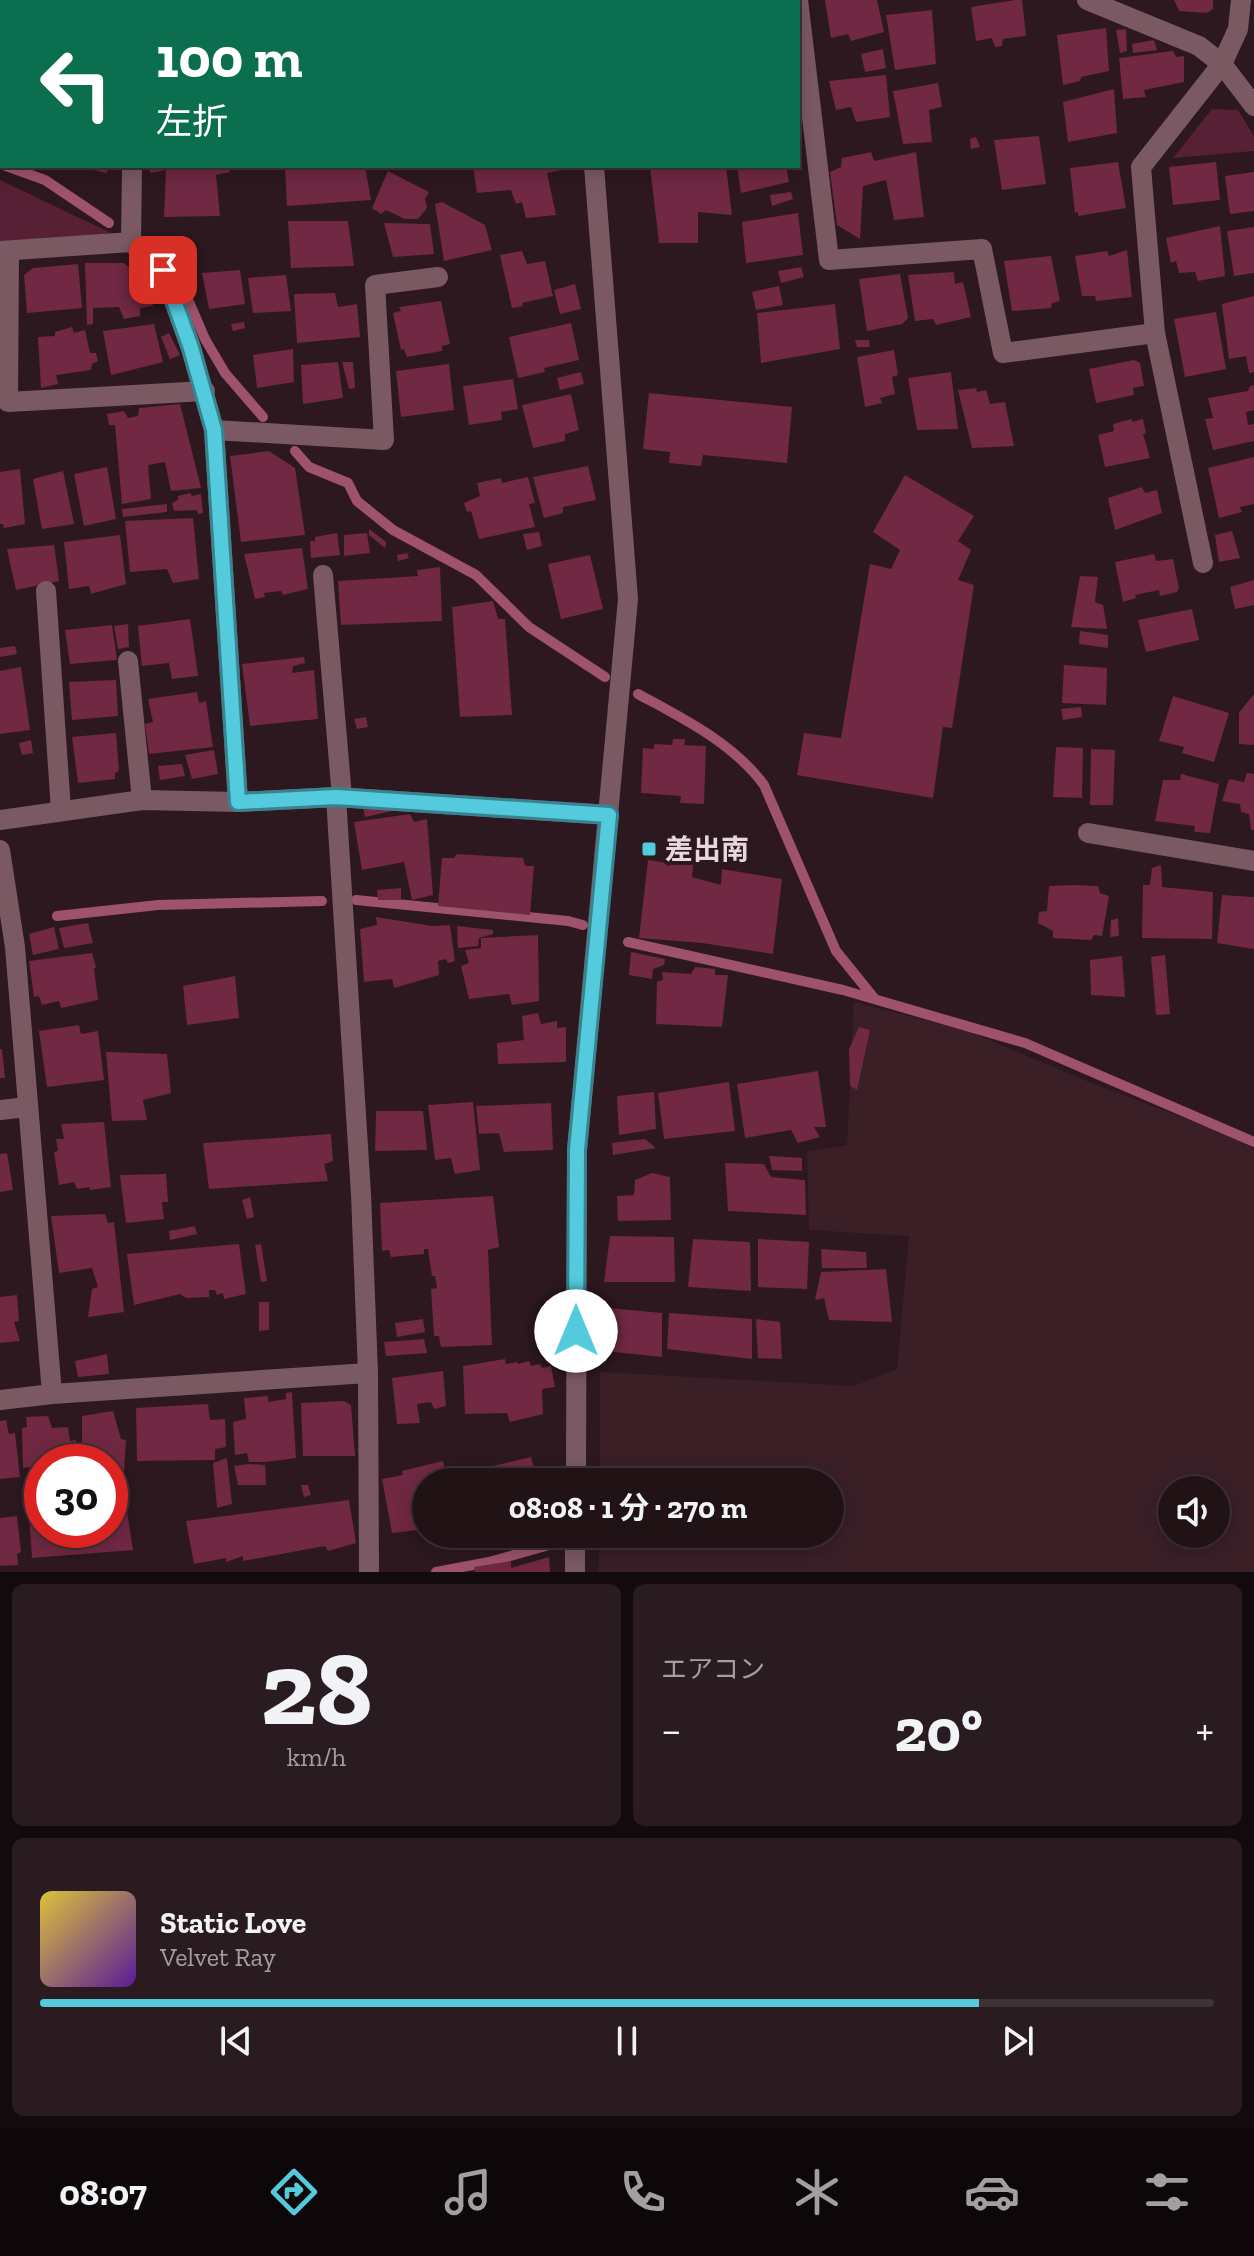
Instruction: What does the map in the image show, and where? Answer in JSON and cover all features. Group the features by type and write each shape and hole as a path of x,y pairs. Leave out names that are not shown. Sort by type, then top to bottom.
{"street":[{"path":"1203,563 1155,333 1141,167 1222,64 1238,29 1241,0"},
{"path":"1096,1 1199,46 1222,64 1254,106"},
{"path":"800,17 829,260 982,249 1003,353 1155,333"},
{"path":"131,242 132,168"},
{"path":"576,1468 577,1150 628,599 594,168"},
{"path":"205,391 8,402 4,251 131,242 163,270 205,391 214,430 238,802"},
{"path":"214,430 384,440 375,285 438,277"},
{"path":"323,575 361,1194 368,1373 369,1572"},
{"path":"46,591 61,810"},
{"path":"128,661 142,800"},
{"path":"0,820 142,800 238,802 339,797 609,815"},
{"path":"1088,833 1254,861"},
{"path":"0,850 15,947 52,1394"},
{"path":"0,1110 27,1107"},
{"path":"0,1400 368,1373"},
{"path":"575,1548 575,1572"}],"shaded area":[{"path":"1212,109 1238,110 1254,136 1254,151 1173,158"},
{"path":"0,180 111,233 0,245"},
{"path":"854,1002 968,1031 1089,1082 1226,1134 1254,1149 1254,1572 599,1572 599,1548 844,1548 844,1468 600,1468 600,1372 854,1386 897,1369 909,1236 809,1230 807,1152 847,1145"}],"building":[{"path":"825,0 877,0 884,32 851,41 848,34 831,38"},
{"path":"1022,0 1026,36 1003,39 1002,46 995,47 992,38 976,41 971,7"},
{"path":"1174,0 1213,0 1213,9 1207,13 1179,11"},
{"path":"932,10 936,64 895,70 886,15"},
{"path":"1106,28 1109,71 1081,77 1080,81 1063,85 1057,35"},
{"path":"1126,29 1127,51 1120,53 1116,30"},
{"path":"1154,40 1157,50 1133,53 1132,44"},
{"path":"883,49 886,68 865,72 861,54"},
{"path":"1173,51 1176,57 1184,56 1184,82 1144,90 1146,97 1123,99 1119,58"},
{"path":"886,75 890,117 856,122 851,107 836,110 829,81"},
{"path":"938,83 942,107 929,110 932,142 903,144 893,91"},
{"path":"1114,89 1117,133 1068,142 1063,102"},
{"path":"1039,136 1046,184 1002,190 994,140"},
{"path":"976,137 980,147 971,149 970,139"},
{"path":"871,152 874,161 916,152 924,217 894,220 886,180 863,186 860,239 837,225 830,172 841,167 842,158"},
{"path":"1118,162 1126,208 1078,216 1078,212 1075,213 1070,168"},
{"path":"1216,162 1220,200 1173,205 1169,167"},
{"path":"85,168 108,168 107,173"},
{"path":"150,168 229,168 230,172 216,175 220,216 164,217 166,170 150,173"},
{"path":"285,168 365,168 371,200 287,206"},
{"path":"473,168 562,168 547,173 556,215 526,218 522,202 516,204 511,190 477,193"},
{"path":"650,168 726,168 732,215 698,212 698,243 659,243"},
{"path":"737,168 786,168 789,182 741,193"},
{"path":"388,171 429,192 425,199 427,208 418,219 405,219 386,210 381,214 372,208"},
{"path":"1254,172 1254,211 1230,214 1225,176"},
{"path":"791,192 793,199 772,206 770,195"},
{"path":"442,202 485,225 492,250 444,261 435,204"},
{"path":"798,213 803,255 746,263 742,222"},
{"path":"288,221 348,221 354,266 291,268"},
{"path":"384,223 430,224 434,254 393,257"},
{"path":"1220,226 1225,276 1198,281 1195,272 1179,273 1176,261 1171,263 1166,238"},
{"path":"1254,227 1254,273 1234,276 1227,231"},
{"path":"1127,250 1132,297 1096,301 1095,296 1082,296 1075,256 1107,251 1109,256"},
{"path":"522,251 527,264 545,261 553,296 512,308 500,255"},
{"path":"1051,256 1060,301 1052,303 1051,308 1012,311 1004,261"},
{"path":"85,263 124,263 148,283 153,306 140,308 140,316 124,319 119,307 93,308 93,324 87,325"},
{"path":"78,264 82,308 27,313 24,275 33,268"},
{"path":"801,267 804,277 781,283 778,271"},
{"path":"240,270 245,304 209,309 202,273"},
{"path":"954,272 955,284 963,282 971,317 936,325 933,319 915,321 908,275"},
{"path":"900,274 908,318 902,324 867,331 859,279"},
{"path":"286,275 291,311 253,313 248,278"},
{"path":"575,284 581,309 560,314 554,290"},
{"path":"779,286 783,305 756,310 752,292"},
{"path":"335,293 338,307 357,304 360,337 297,343 294,294"},
{"path":"1254,296 1254,372 1249,373 1246,356 1229,359 1222,304"},
{"path":"441,301 450,344 442,346 442,351 407,357 404,349 401,350 393,313 401,311 399,307"},
{"path":"835,304 840,349 761,363 757,313"},
{"path":"1216,312 1226,369 1185,377 1174,319"},
{"path":"244,322 245,328 233,331 231,324"},
{"path":"571,323 579,360 518,378 509,337"},
{"path":"154,324 163,362 111,375 103,331"},
{"path":"72,327 74,333 85,330 90,353 96,353 98,361 92,364 91,370 56,375 58,384 41,388 38,337 55,336 55,332"},
{"path":"169,333 180,355 170,359 161,337"},
{"path":"855,340 869,340 870,347 857,347"},
{"path":"293,349 294,382 257,388 253,355"},
{"path":"894,350 898,375 892,377 895,394 880,398 882,403 865,407 857,357"},
{"path":"1134,360 1140,363 1144,386 1133,388 1134,395 1096,403 1089,369"},
{"path":"338,362 343,398 303,404 301,365"},
{"path":"342,362 353,362 355,388 349,389"},
{"path":"449,364 454,410 401,417 396,371"},
{"path":"581,372 584,384 560,390 557,378"},
{"path":"951,372 958,429 917,430 908,378"},
{"path":"513,379 518,409 501,412 502,420 469,425 463,386"},
{"path":"1254,385 1254,410 1246,412 1248,425 1254,424 1254,441 1213,450 1205,419 1213,418 1208,398 1248,391"},
{"path":"976,388 977,392 986,390 990,404 1005,402 1014,446 972,448 958,390"},
{"path":"649,393 792,407 787,463 703,455 701,466 669,463 670,452 643,449"},
{"path":"571,394 579,430 565,434 565,441 533,448 522,405"},
{"path":"180,404 201,488 171,491 165,462 148,465 151,499 122,504 115,425 109,425 107,414 124,411 128,418 138,416 139,408"},
{"path":"1132,419 1132,422 1143,419 1146,433 1143,434 1150,458 1105,467 1098,435 1114,431 1113,424"},
{"path":"269,451 295,468 305,535 241,542 230,456"},
{"path":"1254,457 1254,504 1240,507 1242,512 1219,518 1208,468"},
{"path":"588,466 596,500 563,507 563,513 544,518 533,477"},
{"path":"107,467 116,519 84,526 74,474"},
{"path":"20,469 25,524 4,528 0,524 0,472"},
{"path":"63,471 74,524 42,529 33,479"},
{"path":"905,475 974,516 958,541 971,550 958,580 974,585 952,728 943,727 933,798 797,775 804,733 841,738 870,564 891,569 900,550 873,532"},
{"path":"528,477 535,503 529,504 535,527 479,539 471,511 467,512 464,503 480,496 477,483 501,478 502,483"},
{"path":"1142,487 1145,493 1157,490 1162,513 1115,530 1108,498"},
{"path":"190,493 192,496 201,494 203,513 198,514 197,510 174,511 172,503 178,500 178,496"},
{"path":"167,504 167,512 123,517 122,509"},
{"path":"193,518 199,579 173,583 167,569 130,572 125,521"},
{"path":"369,529 386,542 385,548 369,535"},
{"path":"1232,531 1240,558 1219,562 1215,535"},
{"path":"539,532 542,546 527,550 523,534"},
{"path":"337,533 340,555 311,558 310,541 315,541 315,537"},
{"path":"367,533 370,553 344,556 344,535"},
{"path":"120,535 126,584 91,594 89,586 69,589 64,542"},
{"path":"54,545 59,581 16,590 7,549"},
{"path":"302,548 308,589 283,595 281,591 264,593 265,597 255,599 244,554"},
{"path":"407,553 409,558 398,561 397,555"},
{"path":"1154,554 1156,561 1173,559 1179,588 1177,592 1160,596 1159,590 1135,595 1136,598 1123,602 1115,562"},
{"path":"590,555 603,609 561,619 548,564"},
{"path":"440,567 442,621 341,625 338,581 418,576 417,570"},
{"path":"1080,576 1098,577 1095,602 1103,605 1107,629 1071,627"},
{"path":"1254,580 1254,605 1235,609 1230,587"},
{"path":"493,601 498,619 505,619 512,715 460,717 452,607"},
{"path":"1192,609 1199,640 1146,652 1138,620"},
{"path":"190,619 198,676 172,679 169,663 142,666 138,626"},
{"path":"128,624 129,647 118,649 114,626"},
{"path":"112,625 117,660 70,664 65,630"},
{"path":"1080,631 1108,635 1108,648 1079,644"},
{"path":"15,646 17,654 0,657 0,648"},
{"path":"304,657 305,663 293,666 292,673 314,670 318,719 250,726 242,664"},
{"path":"1064,665 1107,668 1106,705 1062,703"},
{"path":"21,667 30,730 0,734 0,671"},
{"path":"116,680 118,716 72,720 69,682"},
{"path":"197,692 199,703 206,701 213,747 149,754 145,724 153,722 148,699"},
{"path":"1254,694 1254,745 1239,744 1239,713"},
{"path":"1173,696 1229,713 1214,762 1182,753 1184,747 1159,741"},
{"path":"1081,707 1082,717 1063,720 1061,709"},
{"path":"366,717 368,727 357,729 354,719"},
{"path":"116,733 119,771 115,773 115,779 78,783 72,737"},
{"path":"673,739 685,739 684,745 706,746 704,804 680,803 681,796 641,793 643,748 654,749 654,744 672,745"},
{"path":"31,740 33,753 22,755 19,743"},
{"path":"1056,747 1083,748 1082,798 1053,797"},
{"path":"1091,749 1115,750 1113,805 1090,805"},
{"path":"214,750 218,774 192,779 185,755"},
{"path":"182,764 185,776 160,780 158,766"},
{"path":"1247,773 1254,774 1254,830 1251,830 1249,814 1241,812 1240,804 1222,801 1229,779 1244,782"},
{"path":"1181,774 1219,784 1210,833 1194,832 1195,826 1155,821 1163,780 1180,780"},
{"path":"363,808 392,810 392,811 365,817"},
{"path":"410,814 414,822 427,819 433,895 412,900 404,862 362,870 354,822"},
{"path":"679,853 694,854 692,877 721,885 722,869 782,879 773,954 702,943 639,938 648,860 678,865"},
{"path":"457,854 523,858 525,866 534,866 530,915 438,906 442,858 454,858"},
{"path":"1161,865 1162,887 1213,892 1212,939 1142,938 1143,885 1150,885 1152,868"},
{"path":"1049,886 1098,886 1100,893 1109,896 1102,936 1094,935 1091,940 1053,938 1053,931 1038,923 1039,912 1047,911"},
{"path":"401,888 401,900 378,900 377,890"},
{"path":"1222,895 1254,897 1254,949 1217,943"},
{"path":"376,917 432,926 450,925 455,961 438,961 439,975 394,988 392,979 364,982 360,929 377,925"},
{"path":"1118,918 1119,936 1110,937 1111,920"},
{"path":"88,923 93,943 64,948 59,928"},
{"path":"457,926 493,930 493,934 475,939 479,938 478,946 458,948"},
{"path":"54,927 59,949 33,955 29,934"},
{"path":"538,935 539,1001 512,1005 509,994 469,999 461,966 469,963 465,950 481,948 481,938"},
{"path":"631,952 665,959 664,965 653,969 652,979 629,975"},
{"path":"92,953 98,1000 61,1008 59,1001 42,1005 39,996 34,997 29,961"},
{"path":"1165,955 1170,1014 1156,1015 1151,957"},
{"path":"1122,956 1125,997 1091,995 1090,960"},
{"path":"695,967 715,969 715,975 728,975 722,1027 656,1024 657,982 663,980 662,972 691,974"},
{"path":"235,976 239,1018 187,1025 183,986"},
{"path":"538,1013 541,1024 557,1021 557,1028 566,1027 566,1062 498,1064 497,1043 524,1040 522,1016"},
{"path":"79,1025 81,1034 98,1031 104,1080 47,1087 39,1031"},
{"path":"859,1027 870,1030 857,1090 850,1086 849,1049"},
{"path":"2,1049 5,1078 0,1078"},
{"path":"106,1052 167,1054 171,1093 143,1100 147,1120 112,1121"},
{"path":"818,1071 826,1127 814,1127 820,1137 798,1143 791,1130 745,1138 737,1084"},
{"path":"729,1082 735,1131 664,1139 658,1093"},
{"path":"654,1092 656,1129 619,1135 617,1096"},
{"path":"473,1102 480,1170 455,1174 451,1158 435,1160 428,1105"},
{"path":"551,1103 553,1150 504,1152 499,1133 479,1134 476,1106"},
{"path":"376,1111 423,1111 427,1150 375,1151"},
{"path":"104,1122 111,1187 90,1190 89,1187 77,1189 74,1182 59,1185 54,1152 58,1151 56,1139 64,1139 61,1124"},
{"path":"331,1134 333,1161 324,1164 328,1181 209,1189 203,1143"},
{"path":"645,1139 656,1148 613,1155 612,1143"},
{"path":"7,1153 13,1190 0,1192 0,1154"},
{"path":"769,1156 802,1158 802,1171 772,1170"},
{"path":"725,1163 764,1164 771,1177 805,1180 806,1215 728,1211"},
{"path":"652,1173 670,1177 671,1220 618,1221 617,1196 634,1195 635,1180"},
{"path":"166,1174 168,1202 162,1202 164,1219 126,1223 120,1175"},
{"path":"493,1196 499,1247 488,1250 492,1345 441,1347 439,1336 434,1336 431,1289 437,1288 428,1249 424,1249 424,1254 391,1257 389,1250 382,1251 380,1203"},
{"path":"250,1197 254,1217 247,1219 242,1200"},
{"path":"105,1214 108,1223 114,1222 124,1312 88,1317 92,1289 98,1287 92,1268 59,1273 51,1216"},
{"path":"195,1226 197,1234 170,1240 169,1231"},
{"path":"610,1236 674,1237 675,1282 604,1282"},
{"path":"693,1239 750,1242 751,1291 688,1287"},
{"path":"758,1239 809,1242 807,1289 758,1287"},
{"path":"239,1244 246,1294 224,1299 223,1293 217,1295 215,1290 209,1290 209,1297 186,1298 180,1294 134,1305 127,1254"},
{"path":"261,1244 267,1281 261,1282 255,1245"},
{"path":"821,1249 866,1252 867,1268 822,1268"},
{"path":"886,1269 892,1322 829,1320 824,1298 815,1300 821,1272"},
{"path":"17,1295 19,1321 14,1322 20,1341 0,1343 0,1297"},
{"path":"259,1302 269,1302 269,1330 259,1331"},
{"path":"608,1308 662,1313 662,1357 605,1351"},
{"path":"669,1313 752,1319 752,1359 667,1349"},
{"path":"423,1319 425,1332 397,1337 395,1323"},
{"path":"756,1319 780,1322 782,1359 758,1358"},
{"path":"424,1339 427,1353 386,1356 384,1342"},
{"path":"107,1354 109,1374 78,1377 75,1361"},
{"path":"505,1359 506,1364 529,1361 531,1366 551,1366 555,1387 542,1389 543,1414 510,1422 507,1413 465,1414 463,1366"},
{"path":"443,1371 446,1406 434,1409 431,1402 417,1404 420,1423 397,1424 392,1378"},
{"path":"292,1392 296,1458 249,1462 247,1453 235,1455 233,1422 246,1419 244,1398 268,1396 268,1402 286,1399 286,1393"},
{"path":"344,1401 351,1405 355,1456 303,1456 301,1403"},
{"path":"208,1404 210,1420 225,1419 226,1447 215,1449 215,1460 137,1461 136,1408"},
{"path":"113,1411 121,1439 126,1440 126,1444 82,1444 82,1416"},
{"path":"48,1416 52,1428 68,1427 70,1441 76,1440 76,1444 24,1444 23,1468 22,1428 27,1427 26,1417"},
{"path":"6,1420 9,1434 15,1433 20,1477 0,1479 0,1421"},
{"path":"531,1457 534,1468 485,1468"},
{"path":"227,1458 232,1504 217,1508 213,1463"},
{"path":"443,1461 444,1468 414,1468"},
{"path":"265,1465 266,1485 238,1485 234,1466"},
{"path":"412,1469 412,1531 392,1533 382,1479 403,1475 402,1471"},
{"path":"301,1485 308,1485 311,1495 304,1497"},
{"path":"349,1500 356,1543 328,1551 325,1546 243,1561 243,1556 226,1562 226,1558 194,1564 186,1521"},
{"path":"17,1516 21,1552 17,1554 18,1565 0,1566 0,1518"},
{"path":"128,1518 133,1550 32,1558 31,1548 128,1548"},
{"path":"549,1557 550,1572 475,1572 474,1567 511,1561 511,1568"}],"waterway":[{"path":"12,168 45,180 109,223"},
{"path":"174,267 205,339 225,373 263,417"},
{"path":"295,451 309,467 348,483 357,501 393,530 476,575 529,627 605,677"},
{"path":"638,694 723,744 764,785 836,951 874,998"},
{"path":"356,900 583,925"},
{"path":"57,916 158,905 322,901"},
{"path":"628,942 843,990 1025,1043 1254,1142"},
{"path":"436,1572 539,1548"}],"place":[{"name":"差出南","path":"649,849"}],"route":[{"path":"163,270 205,391 214,430 238,802 336,797 609,815 577,1150 576,1331"}]}
